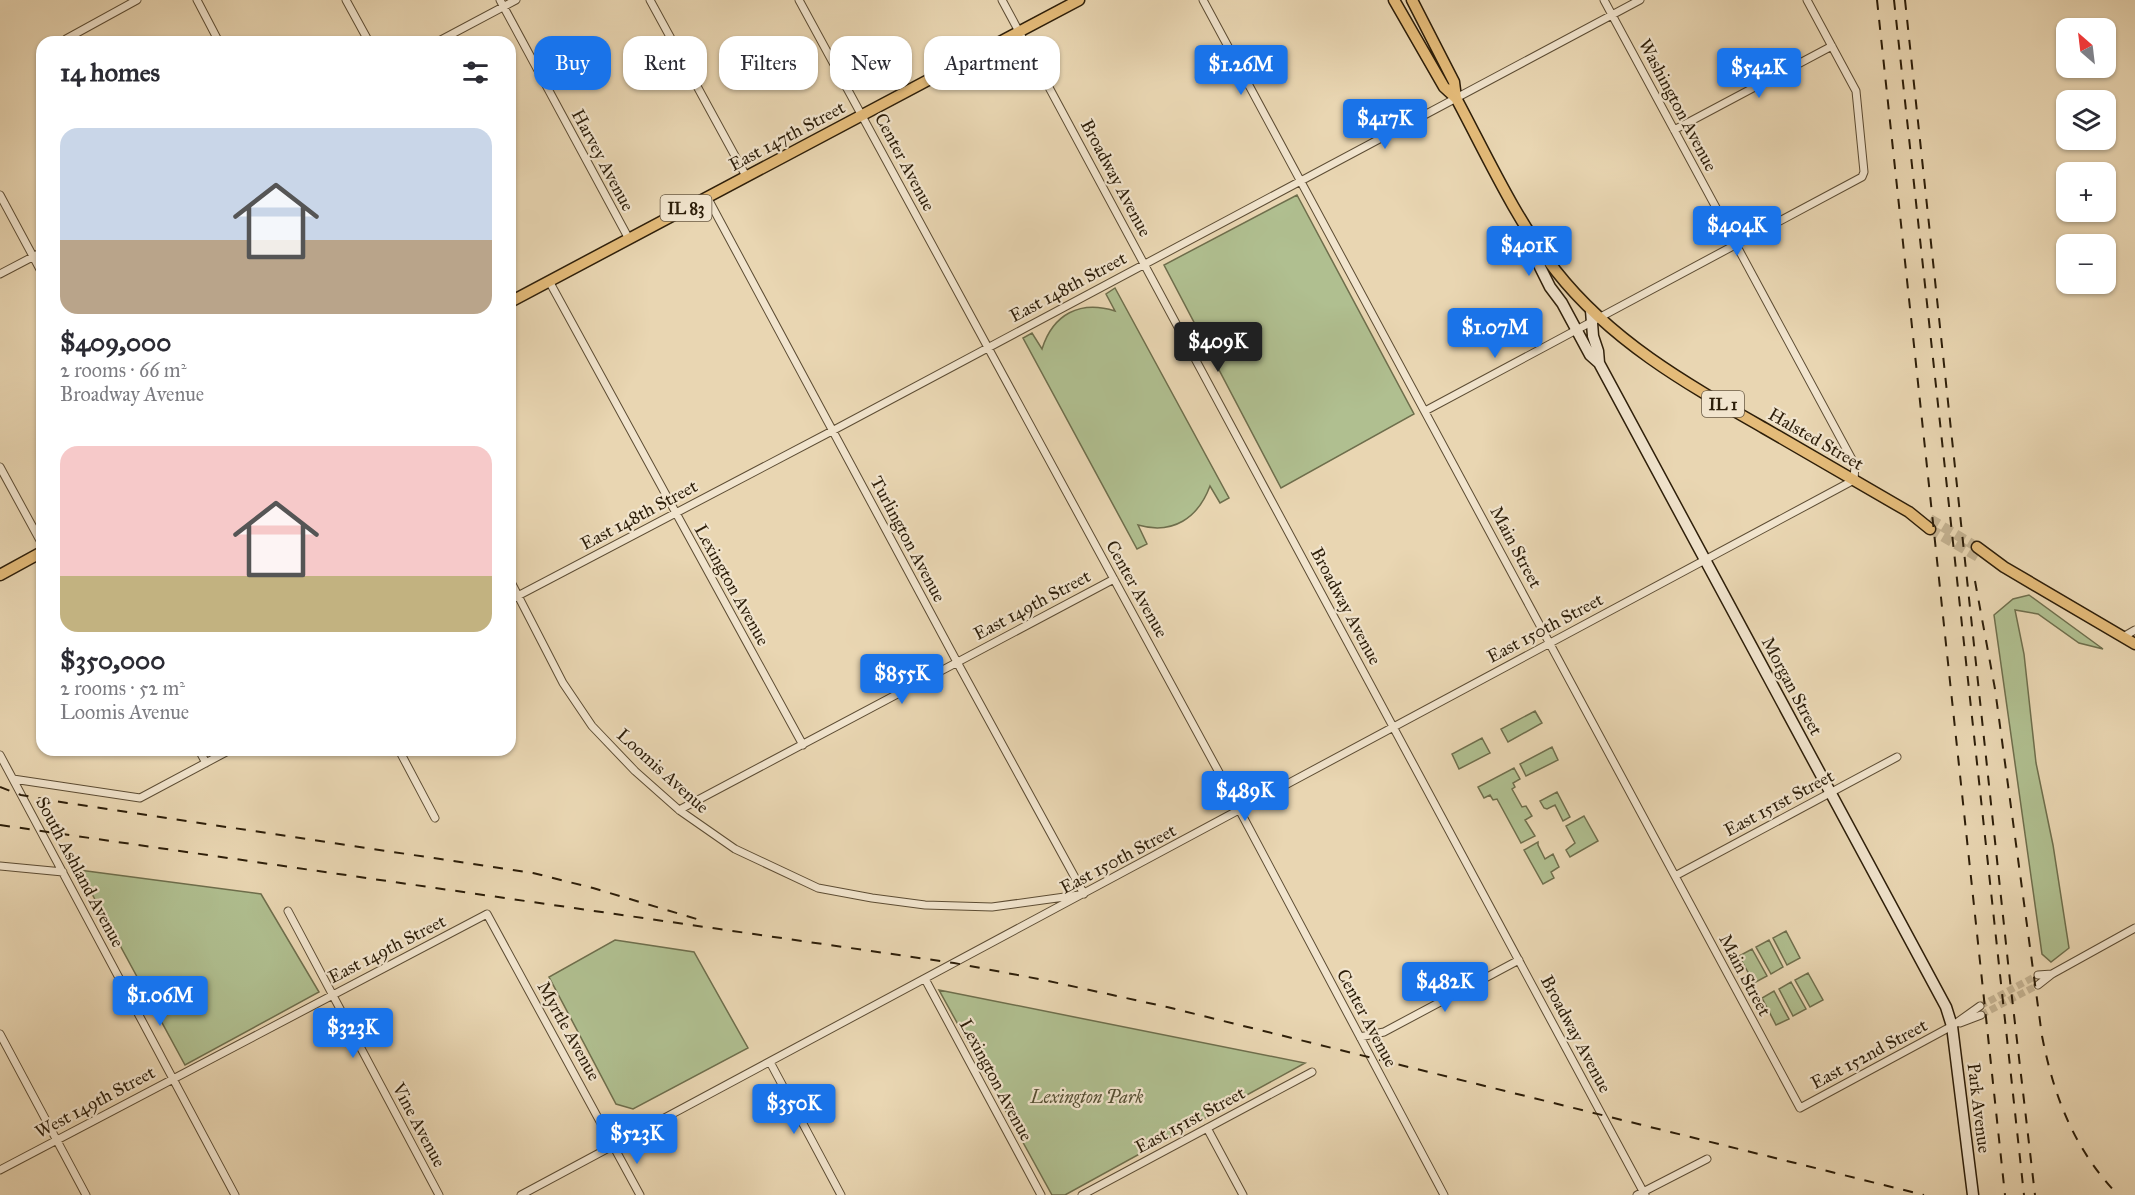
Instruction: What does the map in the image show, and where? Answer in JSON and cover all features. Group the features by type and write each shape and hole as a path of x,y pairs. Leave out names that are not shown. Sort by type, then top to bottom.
{"main road":[{"name":"East 147th Street","path":"516,299 1080,0"},
{"name":"Halsted Street","path":"1394,0 1444,87 1456,98 1531,235 1555,269 1594,316 1666,370 1930,524"},
{"name":"Halsted Street","path":"1412,0 1454,82 1456,98"},
{"path":"1978,552 2135,644"},
{"path":"0,575 36,555"}],"street":[{"path":"74,36 137,0"},
{"path":"197,0 216,36"},
{"path":"346,0 366,36"},
{"path":"447,36 501,3 516,0"},
{"path":"650,0 746,176"},
{"name":"Center Avenue","path":"800,0 1240,811 1444,1195"},
{"name":"Broadway Avenue","path":"1002,0 1394,726 1642,1194"},
{"name":"Main Street","path":"1203,0 1800,1108"},
{"name":"Washington Avenue","path":"1604,0 1855,465 1854,480"},
{"name":"East 148th Street","path":"518,595 832,431 1640,0"},
{"path":"1425,411 1576,330 1594,316 1862,177 1864,172 1856,91 1807,0"},
{"name":"Harvey Avenue","path":"501,3 629,239"},
{"path":"1674,130 1832,46"},
{"path":"0,195 36,262"},
{"name":"Turlington Avenue","path":"707,197 1084,894"},
{"name":"Morgan Street","path":"1531,235 1540,267 1590,356 1599,363"},
{"path":"0,274 36,255"},
{"name":"Lexington Avenue","path":"549,281 803,745"},
{"name":"Morgan Street","path":"1594,316 1594,342 1598,351 1599,363 1946,1007 1952,1026"},
{"path":"0,467 36,533"},
{"name":"East 150th Street","path":"521,1195 1854,480"},
{"name":"East 149th Street","path":"679,810 1114,579"},
{"name":"Loomis Avenue","path":"516,591 563,683 592,726 635,771 679,810 735,849 818,888 925,905 992,907 1084,894"},
{"path":"2123,637 2135,630"},
{"name":"South Ashland Avenue","path":"0,755 235,1195"},
{"path":"202,756 206,763"},
{"path":"13,779 140,798 219,756"},
{"path":"402,756 435,818"},
{"name":"East 151st Street","path":"1675,876 1897,757"},
{"path":"0,866 63,872"},
{"name":"Vine Avenue","path":"288,911 439,1195"},
{"name":"East 149th Street","path":"173,1078 487,914"},
{"name":"Myrtle Avenue","path":"487,914 640,1195"},
{"path":"2038,985 2052,974 2135,928"},
{"path":"1360,1037 1384,1032 1519,960"},
{"path":"2038,975 2052,974"},
{"name":"Lexington Avenue","path":"925,979 1041,1195"},
{"name":"East 152nd Street","path":"1800,1108 1952,1026 1980,1006"},
{"name":"East 152nd Street","path":"1952,1026 1981,1015"},
{"name":"Park Avenue","path":"1952,1026 1973,1195"},
{"path":"0,1034 86,1195"},
{"path":"770,1062 841,1195"},
{"name":"East 151st Street","path":"1082,1195 1312,1072"},
{"name":"West 149th Street","path":"0,1170 173,1078"},
{"path":"1207,1128 1243,1195"},
{"path":"1642,1194 1707,1159"}],"green space":[{"path":"1297,195 1414,414 1281,488 1164,265"},
{"path":"1115,288 1229,498 1220,503 1210,486 1199,507 1183,521 1162,528 1138,525 1147,544 1137,549 1023,338 1032,333 1042,349 1053,327 1069,313 1090,307 1115,311 1106,294"},
{"path":"2029,595 2103,649 2079,643 2038,614 2015,610 2024,654 2036,763 2053,845 2069,948 2051,962 2042,954 1994,615 2013,599"},
{"path":"1535,711 1542,723 1508,742 1501,729"},
{"path":"1482,738 1490,753 1459,769 1452,754"},
{"path":"1552,747 1558,760 1526,776 1520,764"},
{"path":"1514,768 1520,779 1513,783 1515,787 1512,789 1522,807 1526,806 1532,816 1525,820 1535,836 1521,843 1497,799 1493,800 1490,795 1484,798 1478,787"},
{"path":"1557,792 1570,817 1563,821 1555,805 1547,809 1540,801"},
{"path":"1584,816 1598,841 1570,857 1566,850 1575,843 1566,826"},
{"path":"1538,842 1545,859 1553,854 1559,867 1551,872 1554,878 1543,884 1524,850"},
{"path":"79,870 261,894 319,992 185,1065"},
{"path":"1786,931 1800,958 1787,965 1773,938"},
{"path":"615,940 694,952 748,1048 633,1109 616,1104 549,977"},
{"path":"1769,940 1783,967 1771,974 1756,947"},
{"path":"1752,949 1767,976 1754,983 1739,956"},
{"path":"1808,973 1823,1000 1810,1007 1795,980"},
{"path":"1791,982 1806,1009 1793,1016 1779,989"},
{"name":"Lexington Park","path":"939,990 1305,1063 1065,1195 1052,1195"},
{"path":"1774,991 1789,1019 1776,1025 1762,998"}],"tunnel":[{"path":"1930,519 1977,547"},
{"path":"1930,529 1978,557"},
{"path":"1980,1006 2038,975"},
{"path":"1981,1015 2038,985"}],"railway":[{"path":"1877,0 2005,1195"},
{"path":"1894,0 2024,1195"},
{"path":"1905,0 2035,1195"},
{"path":"1975,581 1995,689 2042,1036 2047,1058 2060,1101 2078,1141 2089,1159 2118,1195"},
{"path":"0,787 21,795 67,803 533,873 593,888 700,920"},
{"path":"0,825 954,963 1044,980 1167,1007 1924,1195"}]}
